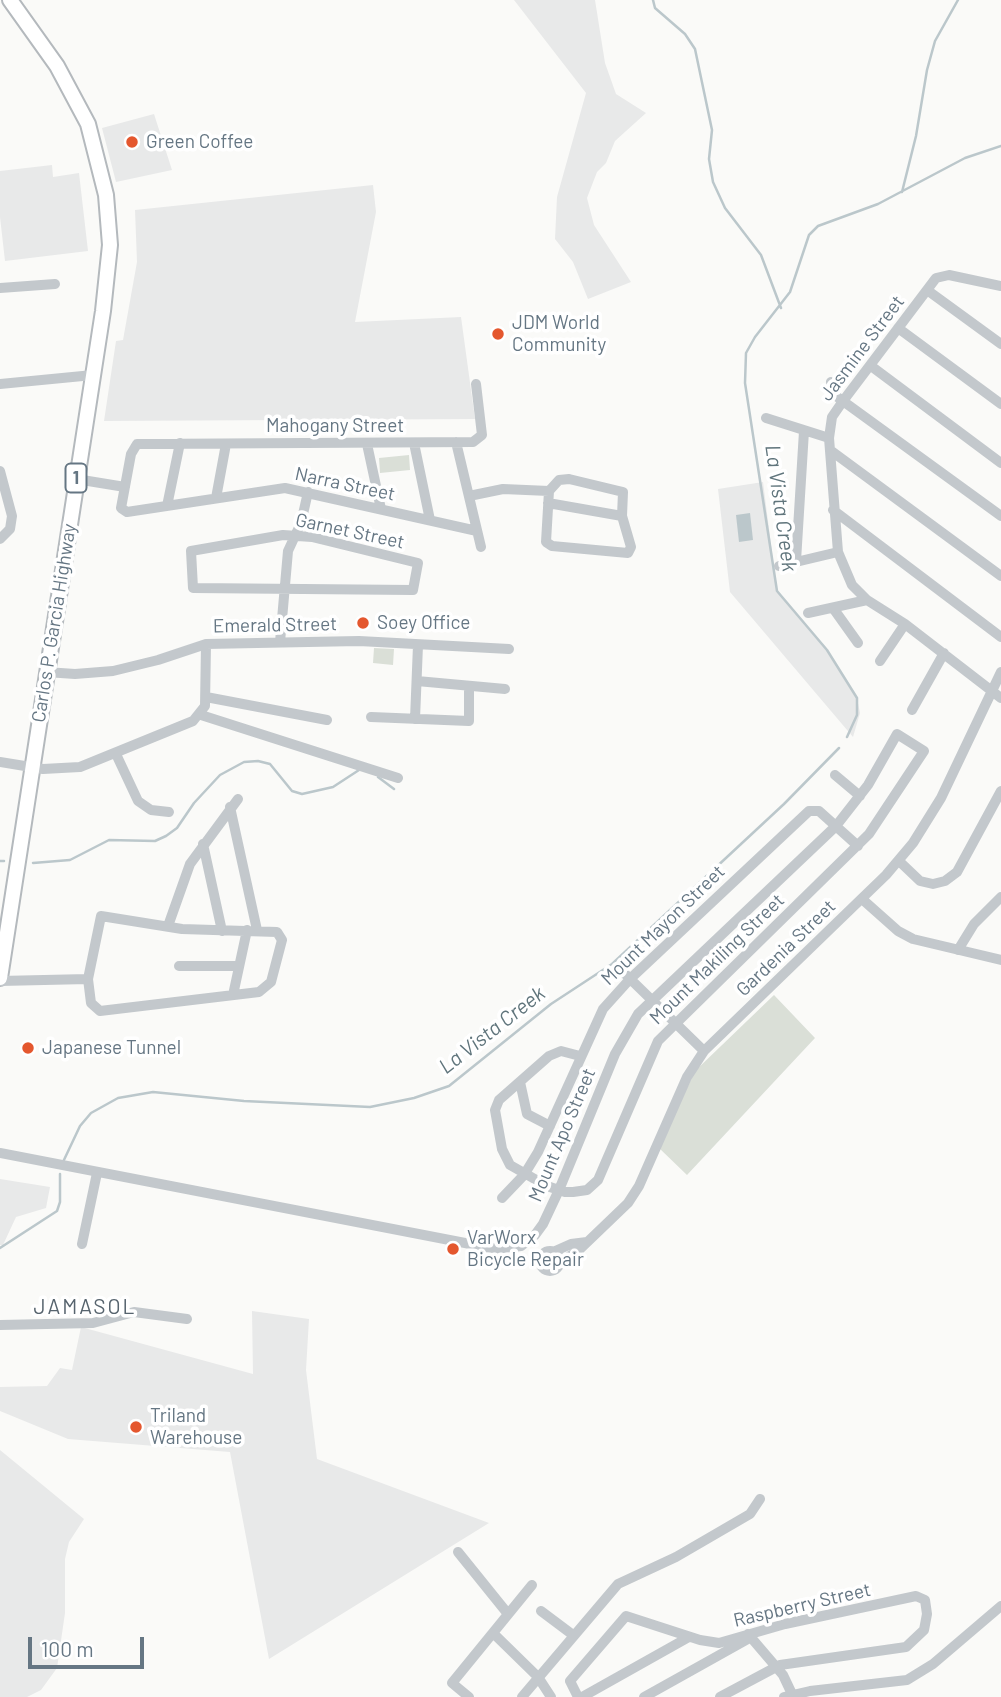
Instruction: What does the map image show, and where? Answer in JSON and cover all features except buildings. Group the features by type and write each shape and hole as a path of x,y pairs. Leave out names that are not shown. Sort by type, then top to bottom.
{"highway":[{"name":"Carlos P. Garcia Highway","path":"0,980 109,256 109,218 102,170 88,124 69,86 10,0"}],"street":[{"name":"Jasmine Street","path":"867,600 852,584 838,552 833,510 831,422 843,401 936,278 944,275 1001,286"},
{"path":"0,288 55,284"},
{"path":"927,290 1001,344"},
{"path":"898,328 1001,404"},
{"path":"871,366 1001,463"},
{"path":"0,384 93,375"},
{"path":"831,382 834,393 843,401 1001,516"},
{"name":"Mahogany Street","path":"125,486 134,446 180,443 414,443 456,442 481,438 476,384"},
{"path":"766,418 830,438"},
{"path":"796,561 804,431"},
{"path":"456,442 481,547"},
{"path":"167,506 180,443"},
{"path":"216,498 226,443"},
{"path":"414,443 430,520"},
{"path":"367,444 381,509"},
{"path":"830,450 1001,576"},
{"path":"0,471 12,516 9,528 0,539"},
{"path":"563,479 618,489 624,494 622,516 631,544 628,554 552,546 545,538 549,497 555,483 563,479"},
{"path":"76,480 125,486"},
{"name":"Narra Street","path":"125,486 122,511 285,488 477,531"},
{"path":"469,496 503,489 549,497 622,516"},
{"path":"280,642 289,545 295,535 308,492"},
{"path":"833,510 1001,637"},
{"name":"Garnet Street","path":"295,535 418,563 413,590 193,588 191,551 295,535"},
{"path":"779,566 838,552"},
{"path":"808,613 867,600 905,624 996,695"},
{"path":"833,608 858,643"},
{"path":"880,661 905,624"},
{"name":"Emerald Street","path":"46,672 75,674 113,671 140,666 206,644 359,641 509,649"},
{"path":"201,715 206,697 206,644"},
{"path":"415,719 418,645"},
{"path":"912,710 944,653"},
{"name":"Gardenia Street","path":"560,1262 618,1214 639,1186 687,1077 704,1051 899,861 941,798 996,695 1001,672"},
{"path":"417,681 505,689"},
{"path":"371,718 469,721 469,686"},
{"path":"206,697 327,720"},
{"path":"0,762 32,767 80,767 116,754 201,715 398,778"},
{"name":"Mount Apo Street","path":"530,1241 543,1224 559,1190 625,1035 652,1001 836,826 860,796 897,734 925,751"},
{"name":"Mount Makiling Street","path":"559,1190 582,1191 596,1183 652,1051 675,1023 858,846 886,812 925,751"},
{"path":"116,754 138,801 150,810 169,812"},
{"path":"835,775 860,796"},
{"path":"899,861 920,881 933,884 945,881 957,872 1001,793"},
{"path":"168,926 184,875 234,803 252,930 239,966 233,995"},
{"name":"Mount Mayon Street","path":"502,1198 524,1175 550,1126 603,1009 630,979 806,812 814,809 836,826"},
{"path":"836,826 858,846"},
{"path":"203,844 222,931"},
{"path":"958,950 974,924 1001,897"},
{"path":"862,899 898,931 913,939 1001,960"},
{"path":"101,916 168,926 222,931 252,930 277,932 282,940 271,982 259,992 105,1012 93,1008 89,979 101,916"},
{"path":"179,966 239,966"},
{"path":"620,969 704,1051"},
{"path":"0,980 89,979"},
{"path":"559,1190 524,1175 505,1159 496,1116 499,1100 555,1052 580,1056"},
{"path":"520,1082 527,1114 550,1126"},
{"path":"0,1153 496,1249 516,1248 530,1241 548,1253 560,1262 555,1270 546,1270 540,1263 548,1253"},
{"path":"82,1244 97,1173"},
{"name":"Gardenia Street","path":"548,1253 571,1244 587,1242"},
{"path":"0,1325 93,1323 134,1312 187,1319"},
{"path":"522,1697 618,1584 676,1557 750,1514 760,1499"},
{"path":"458,1552 508,1614"},
{"path":"469,1697 452,1683 532,1585"},
{"name":"Raspberry Street","path":"644,1697 721,1648 750,1636 916,1596 924,1598 927,1608 924,1630 906,1647 775,1669"},
{"path":"750,1636 775,1669 787,1696 870,1692 921,1673 1001,1606"},
{"path":"541,1611 573,1635"},
{"name":"Raspberry Street","path":"580,1697 569,1683 626,1616 721,1648"},
{"path":"493,1633 538,1677 551,1697"},
{"path":"580,1697 689,1637"},
{"path":"720,1697 775,1669"}],"shaded area":[{"path":"514,0 595,0 605,63 616,94 646,113 615,141 606,163 597,172 587,198 594,225 631,282 588,299 573,262 555,239 557,197 586,93"},
{"path":"154,114 172,170 116,182 102,128"},
{"path":"52,165 53,177 79,173 88,251 5,261 0,217 0,171"},
{"path":"373,185 376,212 355,322 461,317 475,419 104,421 116,341 123,340 137,262 135,210"},
{"path":"409,455 410,470 380,473 379,458"},
{"path":"763,482 777,591 827,650 857,698 860,713 853,737 730,592 718,489"},
{"path":"750,513 753,540 739,542 736,515"},
{"path":"374,648 394,649 393,665 373,663"},
{"path":"774,995 815,1038 687,1175 659,1148 695,1071"},
{"path":"0,1179 50,1187 46,1208 16,1217 3,1245 0,1245"},
{"path":"252,1311 309,1319 306,1370 317,1459 489,1523 269,1659 230,1452 68,1439 0,1411 0,1387 47,1386 60,1368 72,1370 81,1327 253,1374"},
{"path":"0,1450 84,1519 69,1542 65,1559 65,1613 57,1668 41,1690 27,1697 0,1697"}],"waterway":[{"path":"653,0 655,8 685,34 695,49 712,130 709,159 713,182 725,208 761,255 781,308"},
{"path":"902,192 935,41 958,0"},
{"name":"La Vista Creek","path":"847,737 857,715 857,698 827,650 777,591 745,383 746,353 790,292 809,235 818,226 878,204 965,158 1001,146"},
{"name":"La Vista Creek","path":"63,1162 80,1126 91,1113 118,1098 153,1092 244,1101 370,1107 414,1098 449,1086 551,1004 612,964 784,804 839,748"},
{"path":"33,863 70,860 109,840 155,841 166,836 177,828 194,803 220,775 244,762 270,764 292,791 302,794 333,787 359,770"},
{"path":"378,777 394,789"},
{"name":"La Vista Creek","path":"0,1248 57,1211 60,1202 60,1174"}],"place":[{"name":"Green Coffee","path":"132,142"},
{"name":"JDM World Community","path":"498,334"},
{"name":"Soey Office","path":"363,623"},
{"name":"Japanese Tunnel","path":"28,1048"},
{"name":"VarWorx Bicycle Repair","path":"453,1249"},
{"name":"Triland Warehouse","path":"136,1427"}],"district":[{"name":"JAMASOL","path":"85,1307"}]}
